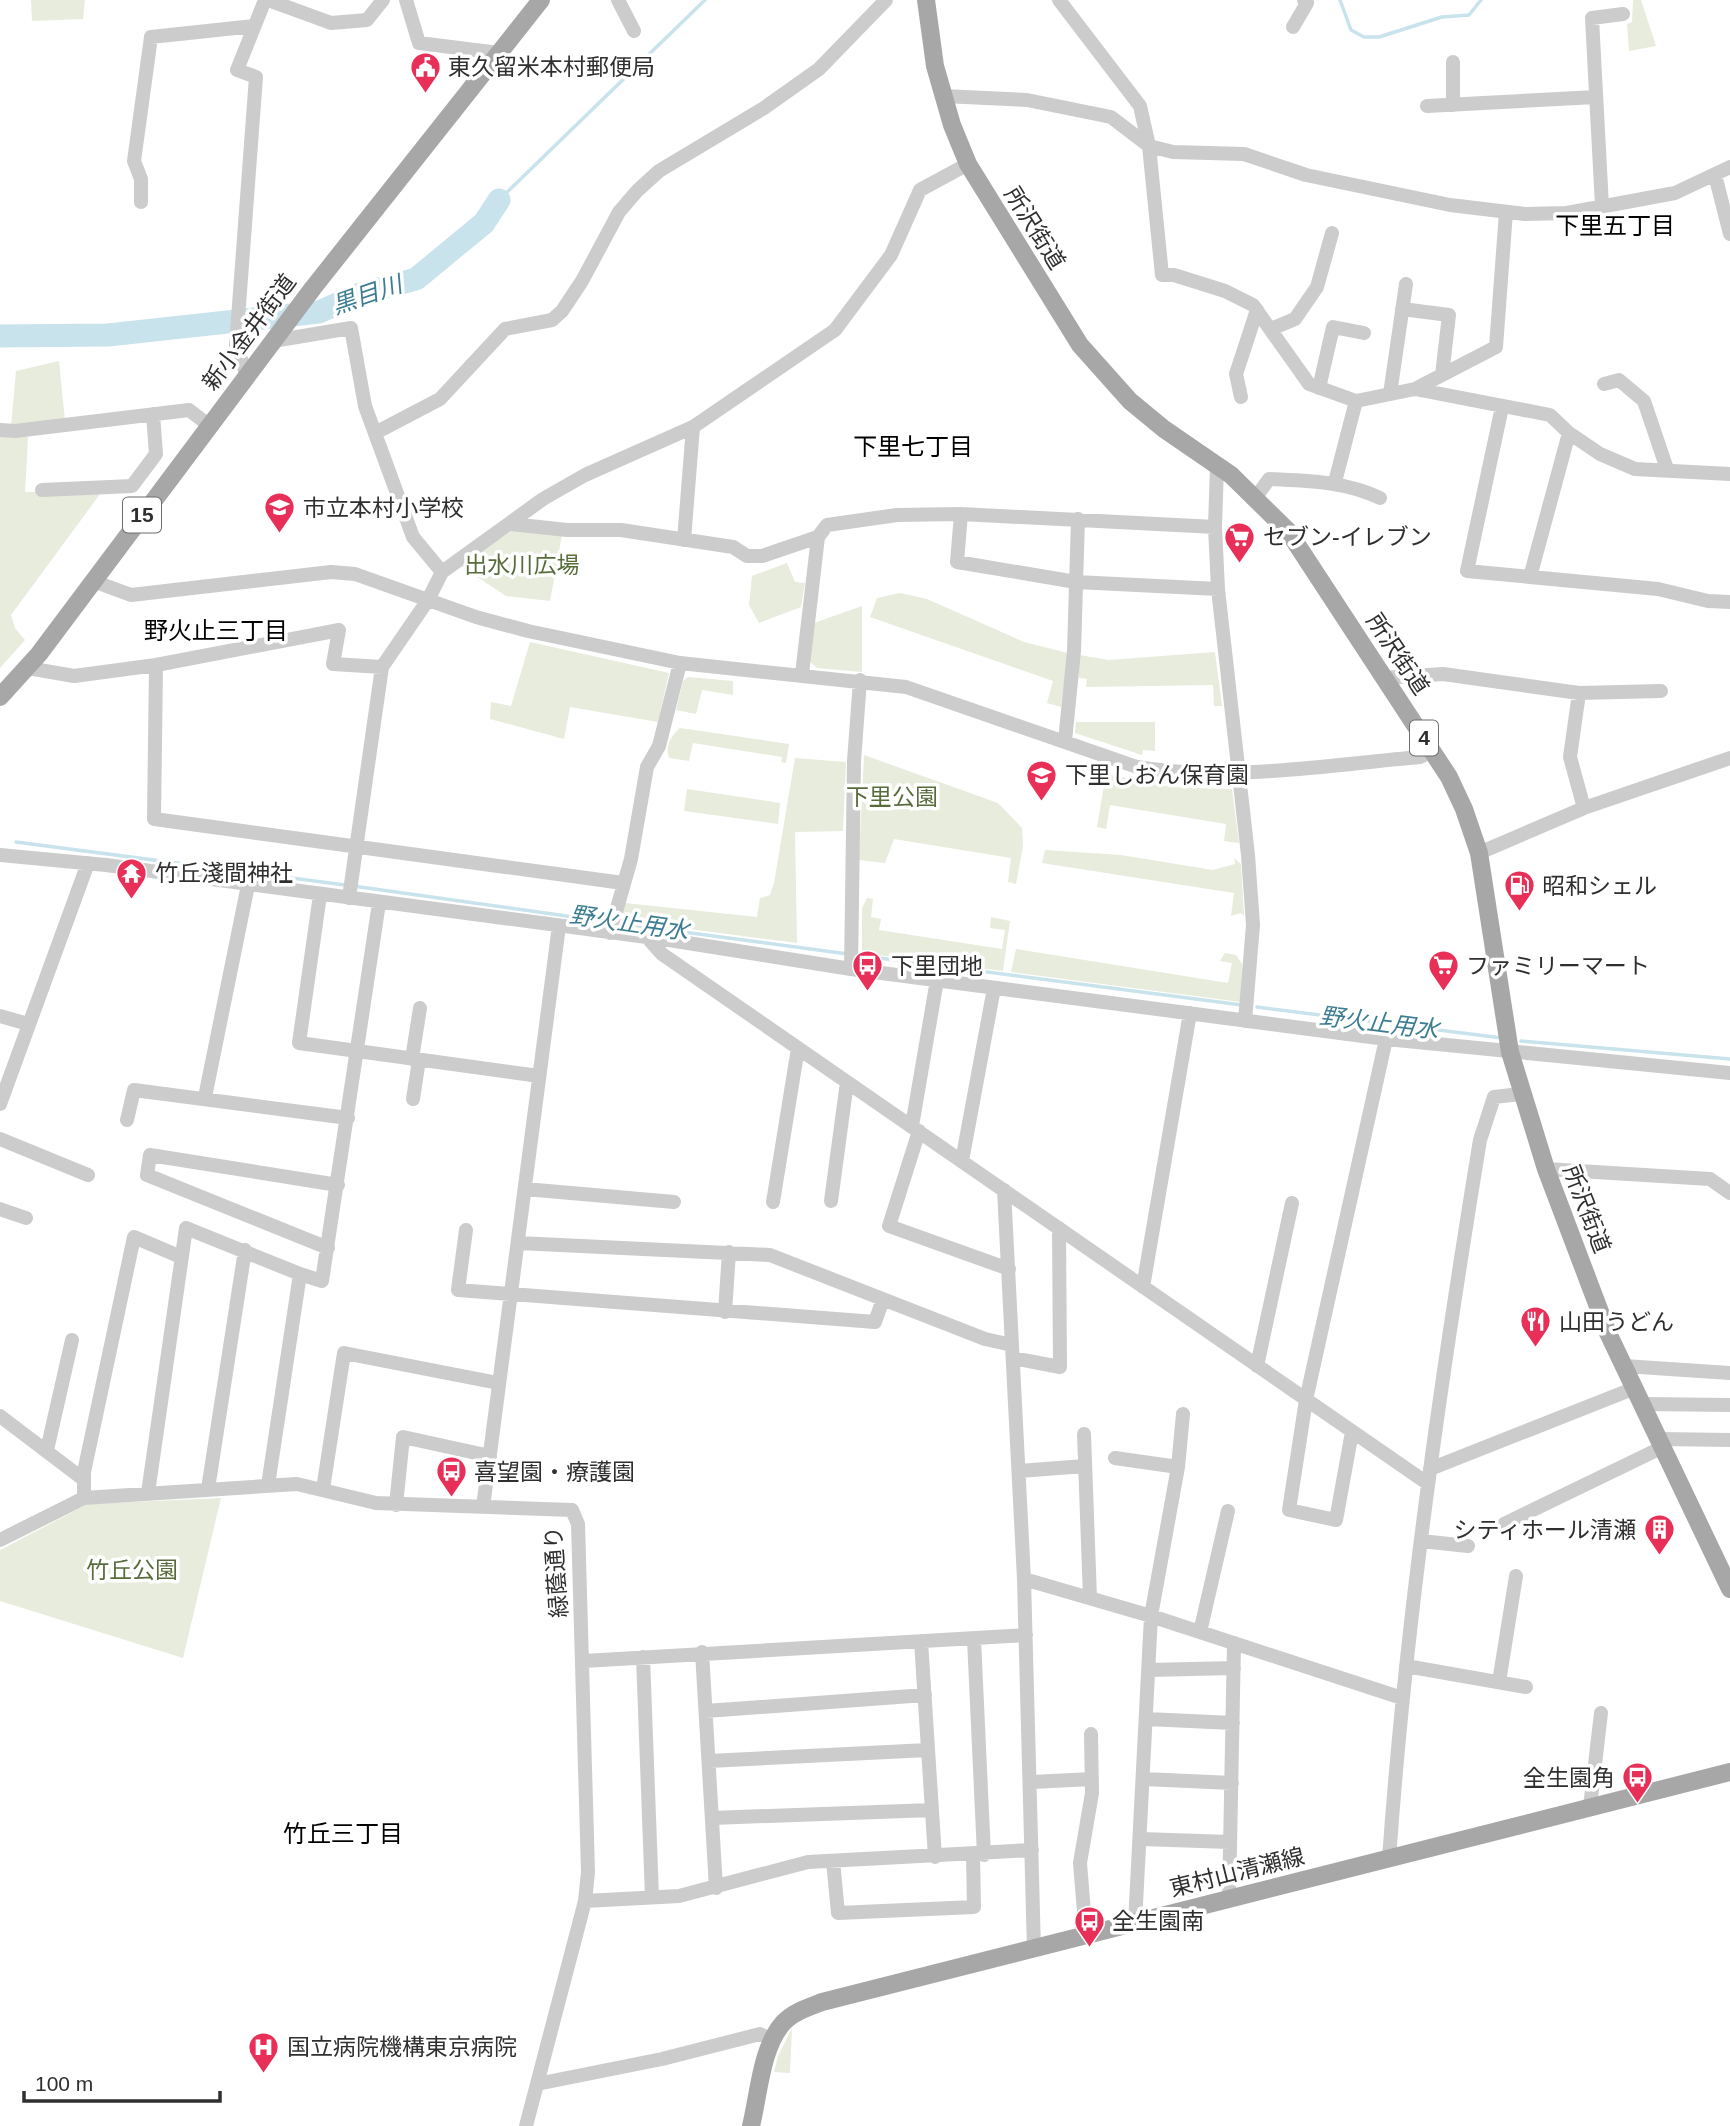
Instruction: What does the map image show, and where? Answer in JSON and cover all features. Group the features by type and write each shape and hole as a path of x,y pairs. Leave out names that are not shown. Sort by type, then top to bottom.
{"main road":[{"name":"新小金井街道","path":"0,696 28,668 313,288 541,0"},
{"name":"所沢街道","path":"926,0 935,66 968,164 1080,345 1130,401 1256,497 1288,531 1433,750 1464,809 1479,853 1510,1052 1546,1169 1608,1333 1730,1589"},
{"name":"東村山清瀬線","path":"751,2126 773,2040 784,2022 799,2011 822,2002 1730,1772"}],"street":[{"path":"247,376 236,345 256,77 237,70 266,0 331,23 368,20 383,0"},
{"path":"406,0 419,43 499,53"},
{"path":"618,0 634,31"},
{"path":"377,432 440,399 505,329 552,320 562,311 582,281 619,212 636,191 696,146 764,108 819,69 886,0"},
{"path":"1059,0 1140,106 1149,146 1162,275 1174,275 1237,295 1257,310 1308,384 1356,401 1415,389 1496,347 1506,212"},
{"path":"1293,27 1307,3 1304,0"},
{"path":"1602,206 1592,18 1623,14"},
{"path":"141,202 141,180 134,161 151,37 254,26"},
{"path":"1453,62 1453,105"},
{"path":"943,96 1027,100 1111,117 1149,146 1174,152 1244,154 1306,175 1450,205 1506,212 1567,213 1675,193 1730,167"},
{"path":"1427,106 1597,97"},
{"path":"350,891 382,667 428,600 442,572 543,499 585,475 693,427 835,330 891,255 920,190 968,164"},
{"path":"1715,175 1730,233"},
{"path":"1271,329 1295,319 1317,287 1332,233"},
{"path":"1390,394 1406,284"},
{"path":"1402,309 1449,315 1442,375"},
{"path":"1241,397 1237,374 1257,310"},
{"path":"1319,388 1333,327 1364,333"},
{"path":"277,337 351,328 365,406 377,432 413,537 442,572"},
{"path":"1604,384 1619,380 1644,401 1667,469"},
{"path":"1415,389 1550,415 1569,433 1600,454 1635,469 1730,474"},
{"path":"1335,482 1356,401"},
{"path":"1502,407 1467,571 1658,589 1708,601 1730,602"},
{"path":"0,430 15,432 188,410 209,426"},
{"path":"42,490 132,486 156,454 153,414"},
{"path":"684,540 693,427"},
{"path":"1530,577 1569,433"},
{"path":"1217,466 1215,527 1218,589 1253,925 1245,1021"},
{"path":"1256,497 1269,479 1335,482 1380,498"},
{"path":"802,674 818,537 827,525 897,514 961,514 1215,527"},
{"path":"961,514 957,562 1076,582 1218,589"},
{"path":"1065,741 1074,651 1078,519"},
{"path":"511,524 567,530 621,530 733,547 747,556 762,556 818,537"},
{"path":"93,581 131,595 331,572 355,574 528,631 680,663 860,680 906,687 1137,767 1196,774 1239,772 1420,757 1433,750"},
{"path":"28,668 74,676 156,665 339,630 333,664 382,667"},
{"path":"611,927 631,859 647,767 659,746 680,663"},
{"path":"156,665 154,819 623,883"},
{"path":"1383,678 1443,674 1579,692 1661,691"},
{"path":"852,959 854,761 860,680"},
{"path":"1579,692 1570,757 1584,808"},
{"path":"1479,853 1584,808 1730,758"},
{"path":"0,855 88,863 320,895 350,891 379,903 559,926 611,927 647,937 852,959 937,980 1386,1039 1730,1073"},
{"path":"0,1104 88,863"},
{"path":"205,1097 248,884"},
{"path":"320,895 299,1043 539,1076"},
{"path":"148,1493 186,1228 322,1282 379,903"},
{"path":"483,1507 559,926"},
{"path":"647,937 662,954 1352,1432 1428,1476"},
{"path":"937,980 915,1129 889,1226 1009,1269"},
{"path":"962,1161 994,988"},
{"path":"414,1099 420,1008"},
{"path":"1143,1287 1190,1013"},
{"path":"0,1016 27,1024"},
{"path":"1352,1432 1336,1520 1289,1510 1306,1400 1386,1039"},
{"path":"774,1202 798,1048"},
{"path":"831,1201 847,1082"},
{"path":"127,1119 134,1090 205,1097 348,1118"},
{"path":"1389,1859 1402,1698 1428,1476 1479,1140 1494,1097 1521,1094"},
{"path":"0,1139 88,1175"},
{"path":"328,1248 147,1175 150,1155 338,1185"},
{"path":"1546,1169 1710,1180 1730,1192"},
{"path":"525,1189 674,1202"},
{"path":"1004,1190 1024,1579 1032,1782 1034,1950"},
{"path":"1257,1366 1293,1203"},
{"path":"0,1209 26,1218"},
{"path":"518,1243 770,1255 1012,1351 1060,1367 1059,1228"},
{"path":"466,1230 458,1290 875,1322 883,1299"},
{"path":"84,1498 83,1479 134,1237 181,1257"},
{"path":"208,1489 244,1250"},
{"path":"725,1312 729,1252"},
{"path":"268,1485 300,1274"},
{"path":"47,1450 72,1340"},
{"path":"323,1489 344,1353 498,1382"},
{"path":"1624,1366 1730,1373"},
{"path":"1428,1476 1638,1396 1730,1405"},
{"path":"1135,1923 1151,1616 1178,1467 1183,1414"},
{"path":"0,1416 47,1450 71,1473 83,1479"},
{"path":"1084,1434 1090,1598"},
{"path":"396,1505 403,1437 490,1456"},
{"path":"1504,1524 1661,1443 1730,1440"},
{"path":"1115,1458 1178,1467"},
{"path":"1019,1471 1085,1466"},
{"name":"緑蔭通り","path":"0,1540 84,1498 268,1485 297,1484 376,1503 396,1505 572,1510 577,1516 584,1661 588,1872 584,1901 526,2126"},
{"path":"1200,1632 1228,1511"},
{"path":"1421,1541 1468,1546"},
{"path":"1499,1682 1516,1576"},
{"path":"1024,1579 1151,1616 1402,1698"},
{"path":"584,1661 1026,1635"},
{"path":"833,1861 838,1913 974,1907 978,1855 974,1639"},
{"path":"921,1641 935,1857"},
{"path":"1229,1899 1234,1643"},
{"path":"702,1652 716,1888"},
{"path":"643,1657 652,1897"},
{"path":"1406,1666 1526,1687"},
{"path":"1149,1670 1234,1668"},
{"path":"706,1711 925,1695"},
{"path":"1590,1807 1601,1713"},
{"path":"1147,1719 1233,1723"},
{"path":"1086,1936 1080,1863 1092,1779 1091,1734"},
{"path":"709,1761 928,1749"},
{"path":"1032,1782 1092,1779"},
{"path":"1144,1779 1231,1783"},
{"path":"712,1818 932,1810"},
{"path":"1141,1839 1230,1842"},
{"path":"584,1901 679,1896 808,1862 978,1855 1032,1850"},
{"path":"537,2084 662,2059 760,2034 773,2040"}],"green space":[{"path":"31,0 85,0 83,19 32,21"},
{"path":"1633,0 1641,0 1656,46 1629,51 1627,24 1632,22"},
{"path":"59,361 65,421 11,427 16,371"},
{"path":"0,436 28,437 25,492 103,490 11,615 15,628 25,640 0,668"},
{"name":"出水川広場","path":"515,529 562,535 550,601 506,596 458,564"},
{"path":"787,563 795,582 805,583 801,607 759,623 749,605 752,576"},
{"path":"900,593 927,599 1024,642 1068,653 1061,707 1047,703 1053,681 870,617 877,598"},
{"path":"862,606 862,672 817,668 810,662 811,624"},
{"path":"530,642 669,673 658,722 570,707 564,739 490,719 491,702 511,706"},
{"path":"1215,652 1222,706 1214,706 1213,685 1086,687 1087,679 1079,678 1079,655 1109,660"},
{"path":"688,677 733,681 733,695 702,690 696,714 676,710 683,681"},
{"path":"1076,722 1155,722 1155,751 1143,750 1142,755 1075,733"},
{"path":"680,728 789,744 786,763 781,762 782,757 693,743 689,761 669,758 670,741"},
{"name":"下里公園","path":"864,755 998,803 1022,828 1023,846 1016,884 1008,882 1011,858 894,839 885,863 859,860"},
{"path":"795,758 846,762 843,831 795,832 797,943 620,920 625,903 757,917 760,898 770,895 774,883"},
{"path":"1106,774 1171,787 1232,789 1239,843 1224,841 1226,824 1110,805 1106,829 1097,827"},
{"path":"687,789 780,803 778,824 684,811"},
{"path":"1045,850 1121,855 1213,870 1235,864 1234,858 1241,864 1244,916 1241,913 1231,916 1234,893 1042,863"},
{"path":"867,898 873,899 871,917 881,919 879,930 1002,949 1005,930 990,928 991,917 1010,921 1003,971 862,953 862,908"},
{"path":"1016,949 1228,983 1232,963 1220,961 1225,953 1236,955 1242,964 1241,1002 1011,972"},
{"name":"竹丘公園","path":"221,1498 183,1658 0,1601 0,1550 88,1504"},
{"path":"1203,1871 1204,1893 1178,1900 1178,1872"},
{"path":"792,2028 790,2073 774,2072 778,2056"}],"waterway":[{"name":"黒目川","path":"499,200 705,0"},
{"name":"黒目川","path":"1340,0 1351,30 1364,37 1379,37 1442,17 1469,15 1481,0"},
{"name":"黒目川","path":"0,336 108,335 319,312 360,294 416,279 484,223 499,200"},
{"name":"野火止用水","path":"16,842 345,885"},
{"name":"野火止用水","path":"353,886 609,922"},
{"name":"野火止用水","path":"616,923 848,954"},
{"name":"野火止用水","path":"856,955 1242,1005"},
{"name":"野火止用水","path":"1257,1007 1502,1038"},
{"name":"野火止用水","path":"1521,1041 1730,1059"}],"place":[{"name":"東久留米本村郵便局","path":"425,94"},
{"name":"市立本村小学校","path":"280,535"},
{"name":"セブン-イレブン","path":"1240,564"},
{"name":"下里しおん保育園","path":"1042,802"},
{"name":"竹丘淺間神社","path":"132,900"},
{"name":"昭和シェル","path":"1519,913"},
{"name":"下里団地","path":"868,993"},
{"name":"ファミリーマート","path":"1443,993"},
{"name":"山田うどん","path":"1536,1349"},
{"name":"喜望園・療護園","path":"451,1499"},
{"name":"シティホール清瀬","path":"1659,1557"},
{"name":"全生園角","path":"1638,1805"},
{"name":"全生園南","path":"1089,1948"},
{"name":"国立病院機構東京病院","path":"264,2074"}],"district":[{"name":"下里五丁目","path":"1615,226"},
{"name":"下里七丁目","path":"913,447"},
{"name":"野火止三丁目","path":"216,631"},
{"name":"竹丘三丁目","path":"343,1834"}]}
